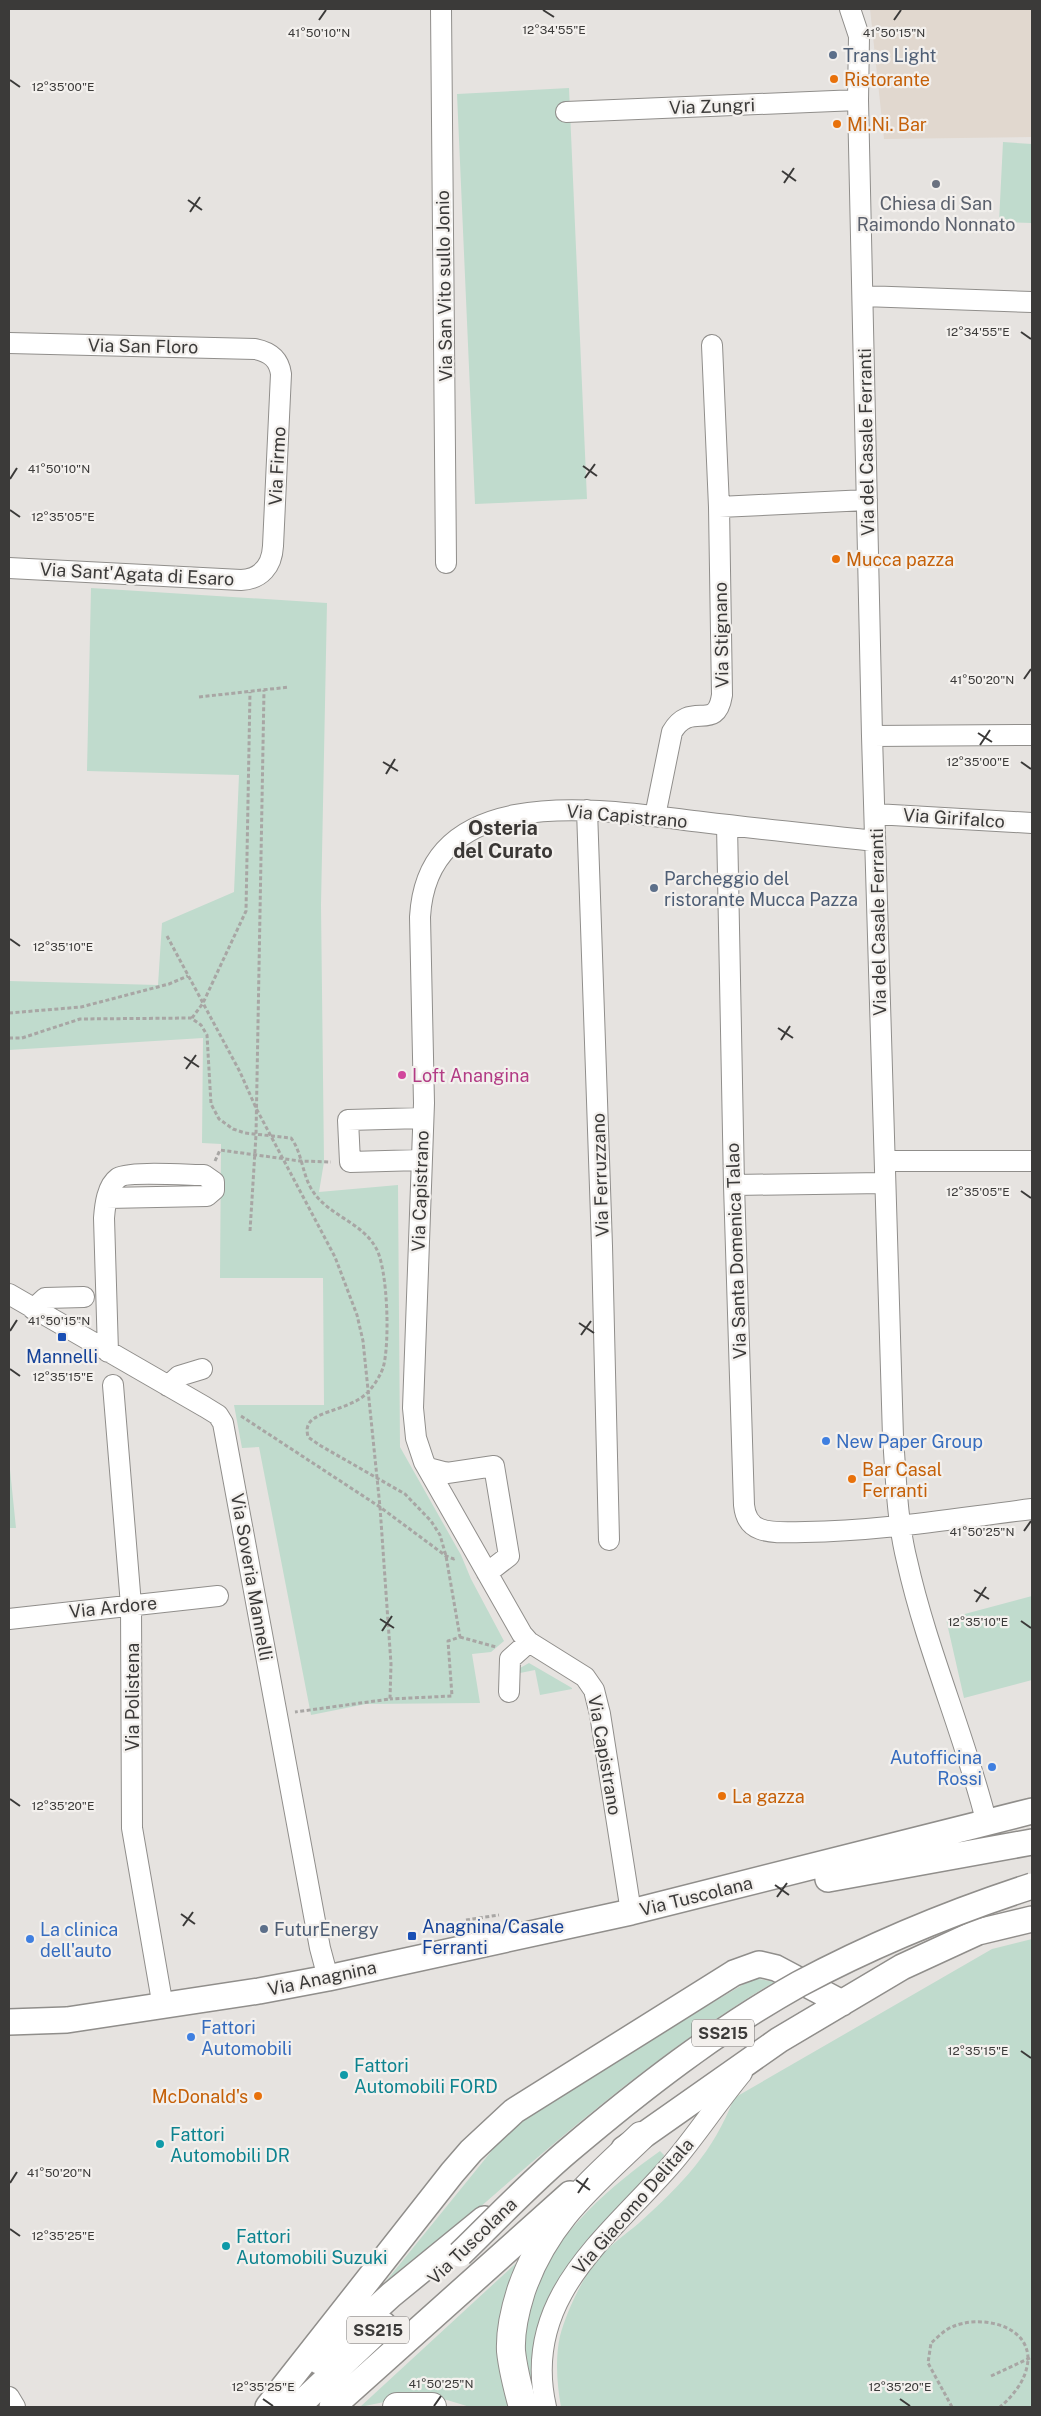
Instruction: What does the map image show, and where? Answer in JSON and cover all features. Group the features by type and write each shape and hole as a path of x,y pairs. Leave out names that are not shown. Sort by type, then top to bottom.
{"highway":[{"path":"523,2407 515,2376 511,2341 518,2300 532,2263 550,2230 569,2206 641,2136"},
{"path":"398,2407 432,2407"}],"main road":[{"name":"Via Tuscolana","path":"632,1912 987,1824 1032,1811"},
{"name":"Via Tuscolana","path":"632,1912 682,1907 1032,1842"},
{"name":"Via Tuscolana","path":"297,2407 568,2150 659,2077 778,1997 861,1953 913,1929 961,1910 1032,1886"},
{"path":"978,1932 1032,1911"},
{"name":"Via Anagnina","path":"9,2022 68,2020 328,1978 632,1912"},
{"name":"Via Tuscolana","path":"332,2407 593,2174 641,2136 760,2053 913,1961 978,1932 1032,1919"},
{"path":"269,2406 460,2163 498,2125 528,2100 700,1993 752,1965 765,1965 776,1968 842,2003"},
{"path":"269,2406 437,2256 534,2181"}],"street":[{"name":"Via San Vito sullo Jonio","path":"442,9 446,563"},
{"name":"Via del Casale Ferranti","path":"852,10 859,36 858,100 872,736 890,1400 900,1525 906,1560 987,1824"},
{"name":"Via Zungri","path":"566,112 858,100"},
{"path":"863,296 1032,302"},
{"name":"Via San Floro","path":"9,343 255,349 265,352 275,359"},
{"name":"Via Stignano","path":"655,816 672,732 679,722 688,716 710,716 715,713 721,703 719,508 712,345"},
{"name":"Via Firmo","path":"263,572 272,558 273,546 282,374 275,359"},
{"path":"719,508 867,500"},
{"name":"Via Sant'Agata di Esaro","path":"9,568 240,580 250,579 263,572"},
{"path":"872,736 1032,735"},
{"name":"Via Capistrano","path":"632,1912 600,1714 594,1690 585,1677 529,1642 508,1612 428,1468 416,1438 413,1408 423,1118 420,917 422,895 429,872 437,858 450,843 484,826 528,813 587,810 875,841"},
{"name":"Via Ferruzzano","path":"587,810 602,1236 610,1540"},
{"name":"Via Girifalco","path":"875,814 1032,824"},
{"name":"Via Santa Domenica Talao","path":"727,825 734,1185 744,1505 747,1517 759,1529 785,1532 830,1531 900,1525 1032,1509"},
{"path":"421,1160 350,1162 348,1120 423,1118"},
{"path":"885,1161 1032,1161"},
{"path":"108,1352 104,1218 107,1198 207,1196 215,1186 212,1179 208,1176"},
{"path":"734,1185 884,1183"},
{"path":"9,1294 218,1416"},
{"path":"33,1309 45,1298 84,1296"},
{"path":"168,1386 179,1376 202,1369"},
{"name":"Via Polistena","path":"113,1385 131,1605 132,1828 163,2006"},
{"name":"Via Soveria Mannelli","path":"218,1416 226,1432 276,1715 318,1939 328,1978"},
{"path":"428,1468 446,1473 494,1466 509,1556 487,1573"},
{"name":"Via Ardore","path":"9,1619 218,1596"},
{"path":"509,1692 510,1659 529,1642"},
{"name":"Via Giacomo Delitala","path":"546,2407 542,2370 544,2348 550,2322 569,2280 602,2237 678,2156 726,2091 760,2053"},
{"path":"9,2397 15,2407"}],"path":[{"path":"199,697 289,687"},
{"path":"250,1232 256,1135 264,690"},
{"path":"191,1018 203,1003 246,911 250,692"},
{"path":"167,936 335,1256 357,1315 363,1340 378,1480 391,1664 390,1699"},
{"path":"9,1013 81,1007 170,984 188,976"},
{"path":"9,1038 22,1038 80,1019 191,1018 201,1025 208,1035 211,1104 219,1119 233,1129 256,1135 282,1135 291,1138 296,1144 300,1161 312,1190 334,1212 369,1237 377,1249 385,1281 386,1345 383,1366 369,1391 358,1401 310,1422 307,1429 308,1437 378,1480 405,1494 431,1521 440,1535 446,1556 460,1637"},
{"path":"208,1176 220,1150 300,1161 350,1162"},
{"path":"218,1416 236,1412 380,1507 446,1556 454,1560 472,1546"},
{"path":"276,1715 390,1699 452,1696 448,1641 460,1637 496,1648 500,1640"},
{"path":"466,1920 505,1915"},
{"path":"952,2407 928,2363 931,2343 952,2327 979,2321 998,2324 1012,2330 1023,2343 1028,2358 1022,2382 1000,2407"},
{"path":"991,2376 1032,2357"}],"shaded area":[{"path":"870,9 1032,9 1032,137 884,139"}],"green space":[{"path":"569,88 587,499 475,504 457,94"},
{"path":"1003,142 1032,144 1032,223 999,222"},
{"path":"91,588 327,603 321,905 324,1162 319,1192 398,1185 400,1447 461,1555 471,1579 504,1641 491,1652 472,1654 480,1703 366,1704 311,1715 259,1447 242,1448 234,1405 324,1405 323,1278 220,1278 221,1144 202,1143 203,1038 9,1050 9,981 158,985 162,923 234,892 239,775 87,771"},
{"path":"9,1460 16,1528 9,1528"},
{"path":"1032,1596 1032,1680 964,1698 946,1619"},
{"path":"529,1663 572,1689 540,1695 535,1670 520,1673 520,1668"},
{"path":"1032,1939 1032,2407 561,2407 557,2372 558,2344 566,2317 581,2285 603,2253 655,2209 695,2166 726,2118 734,2098 992,1949"},
{"path":"754,1978 774,1982 670,2051 621,2089 572,2128 383,2292 378,2291 507,2132 551,2099"},
{"path":"660,2151 664,2155 663,2160 572,2263 534,2407 524,2358 526,2319 535,2289 548,2261 587,2212 635,2169"},
{"path":"526,2254 515,2407 470,2407 447,2400 431,2398 389,2401 360,2407"}],"place":[{"name":"Trans Light","path":"833,55"},
{"name":"Ristorante","path":"834,79"},
{"name":"Mi.Ni. Bar","path":"837,124"},
{"name":"Chiesa di San Raimondo Nonnato","path":"936,184"},
{"name":"Mucca pazza","path":"836,559"},
{"name":"Parcheggio del ristorante Mucca Pazza","path":"654,888"},
{"name":"Loft Anangina","path":"402,1075"},
{"name":"Mannelli","path":"62,1337"},
{"name":"New Paper Group","path":"826,1441"},
{"name":"Bar Casal Ferranti","path":"852,1479"},
{"name":"Autofficina Rossi","path":"992,1767"},
{"name":"La gazza","path":"722,1796"},
{"name":"FuturEnergy","path":"264,1929"},
{"name":"Anagnina/Casale Ferranti","path":"412,1936"},
{"name":"La clinica dell'auto","path":"30,1939"},
{"name":"Fattori Automobili","path":"191,2037"},
{"name":"Fattori Automobili FORD","path":"344,2075"},
{"name":"McDonald's","path":"258,2096"},
{"name":"Fattori Automobili DR","path":"160,2144"},
{"name":"Fattori Automobili Suzuki","path":"226,2246"}],"district":[{"name":"Osteria del Curato","path":"503,840"}]}
